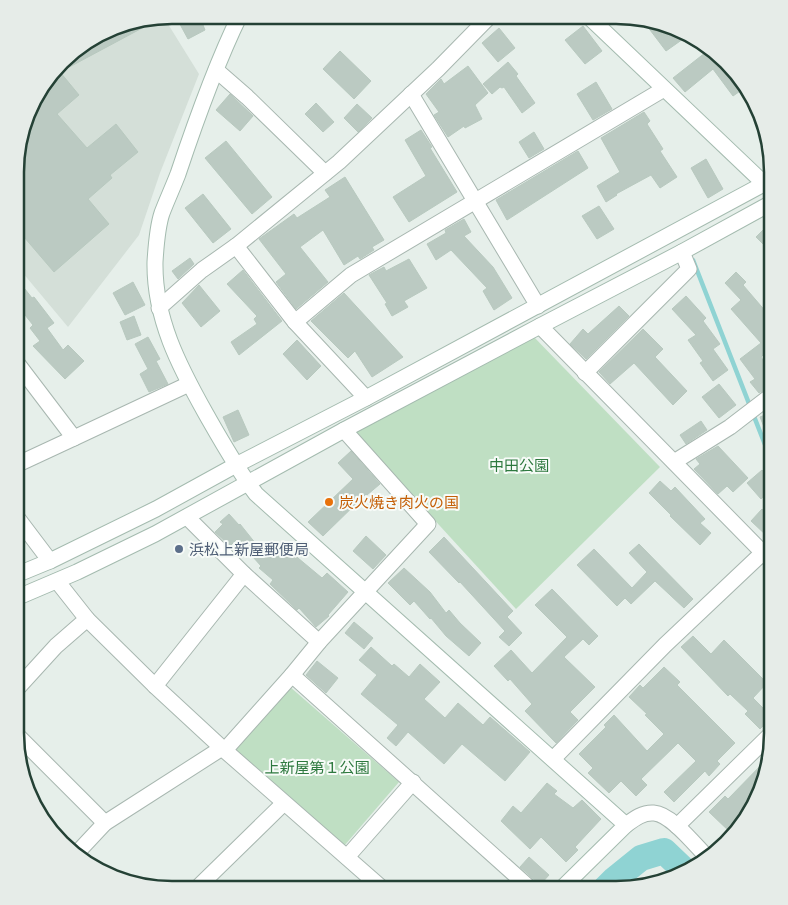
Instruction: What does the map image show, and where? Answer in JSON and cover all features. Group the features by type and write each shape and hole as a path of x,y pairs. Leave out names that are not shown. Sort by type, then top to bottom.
{"street":[{"path":"236,24 223,49 162,214 157,240 155,263 159,308 168,337 189,384 247,482 268,506 626,825"},
{"path":"159,308 202,270 236,246 339,162 482,24"},
{"path":"596,24 664,89 764,180"},
{"path":"216,70 248,96 325,173"},
{"path":"295,322 352,275 664,89"},
{"path":"411,94 538,306"},
{"path":"24,572 156,509 236,465 764,188"},
{"path":"24,595 155,534 247,482 764,207"},
{"path":"236,246 295,322 366,398"},
{"path":"586,373 689,269 682,252"},
{"path":"540,326 674,462 764,548"},
{"path":"24,371 74,438"},
{"path":"24,461 189,384"},
{"path":"674,462 744,416 764,400"},
{"path":"80,849 105,823 223,749 292,675 364,591 428,524 344,430"},
{"path":"186,517 244,574 319,642"},
{"path":"24,527 50,561"},
{"path":"553,759 665,645 764,557"},
{"path":"155,686 244,574"},
{"path":"57,581 87,619 155,686 223,749 374,881"},
{"path":"24,681 56,646 87,619"},
{"path":"292,675 522,881"},
{"path":"677,826 764,741"},
{"path":"24,742 105,823"},
{"path":"347,857 413,782"},
{"path":"210,881 284,803"},
{"path":"569,881 626,825 643,814 655,812 664,816 677,826 703,853"}],"shaded area":[{"path":"168,24 199,74 160,173 139,235 68,327 24,274 25,153 32,124 44,98 61,74 90,49 115,35 143,27"}],"green space":[{"name":"中田公園","path":"532,335 660,467 516,609 353,431"},
{"name":"上新屋第１公園","path":"289,686 399,782 344,846 234,750"}],"building":[{"path":"180,24 205,24 203,25 205,30 188,39"},
{"path":"583,26 602,51 585,64 565,40"},
{"path":"144,27 66,69 90,49 106,39"},
{"path":"499,28 515,48 498,62 482,43"},
{"path":"648,28 683,39 666,51"},
{"path":"340,51 371,81 354,99 323,69"},
{"path":"705,53 721,67 740,91 733,96 713,69 685,92 673,78"},
{"path":"508,62 518,74 516,76 535,103 522,113 504,87 500,87 492,94 483,84"},
{"path":"468,66 488,93 475,105 482,119 465,128 464,126 448,137 434,115 439,112 426,94 441,79 444,84"},
{"path":"61,74 79,95 57,114 87,148 116,124 138,152 110,175 112,178 88,199 109,224 54,272 24,237 24,172 25,153 35,115 49,90"},
{"path":"596,82 612,109 593,120 577,94"},
{"path":"230,94 253,116 240,131 216,110"},
{"path":"316,103 334,122 323,132 305,114"},
{"path":"357,104 372,118 358,132 344,118"},
{"path":"644,112 650,121 647,124 663,149 660,151 677,177 660,188 651,175 616,194 606,202 597,186 620,172 601,138"},
{"path":"421,130 457,192 409,222 393,197 426,176 405,140"},
{"path":"534,132 544,149 529,158 519,142"},
{"path":"226,141 272,197 252,214 205,158"},
{"path":"578,151 588,168 507,220 496,200"},
{"path":"706,159 723,189 708,198 691,168"},
{"path":"345,177 384,240 372,247 374,250 360,259 358,256 344,265 323,230 300,247 328,282 296,309 276,282 286,274 259,239 294,214 297,218 330,197 325,190"},
{"path":"203,194 231,229 213,243 185,208"},
{"path":"599,206 614,229 597,239 582,216"},
{"path":"464,219 471,232 464,236 493,267 512,298 494,310 483,291 487,288 451,250 436,260 427,244 446,233 445,230"},
{"path":"764,229 764,245 756,237"},
{"path":"190,258 194,264 178,279 172,271"},
{"path":"409,259 427,288 404,301 408,307 392,316 385,304 387,303 369,275 384,267 386,271"},
{"path":"243,270 282,321 239,355 231,342 257,324 254,319 257,316 227,284"},
{"path":"736,272 746,282 743,285 764,310 764,354 761,357 764,362 764,390 759,393 750,382 755,379 740,359 761,343 731,309 741,300 725,283"},
{"path":"133,282 145,305 125,315 113,293"},
{"path":"199,285 220,311 201,327 182,303"},
{"path":"24,288 32,298 34,297 54,323 47,328 63,350 68,345 84,361 65,379 33,346 40,341 30,328 33,325 24,314"},
{"path":"344,293 403,357 372,377 355,351 348,358 311,321"},
{"path":"686,296 706,318 703,321 720,344 713,349 728,370 713,381 700,363 703,361 688,340 696,335 672,309"},
{"path":"619,306 629,316 586,359 570,344 583,329 588,334"},
{"path":"134,316 141,335 127,340 120,322"},
{"path":"643,329 663,349 655,357 687,391 673,405 634,363 610,384 599,372"},
{"path":"148,337 160,359 156,361 168,384 149,392 140,374 148,369 135,344"},
{"path":"297,340 321,366 307,380 283,354"},
{"path":"719,384 736,405 719,418 702,397"},
{"path":"238,410 249,435 234,442 223,417"},
{"path":"764,415 764,427 760,417"},
{"path":"701,421 707,430 686,444 680,435"},
{"path":"718,446 748,478 733,492 727,486 718,494 694,469 700,464 696,459"},
{"path":"351,451 380,484 366,494 323,536 308,522 353,479 338,463"},
{"path":"762,470 764,472 764,496 761,499 747,483"},
{"path":"660,481 671,491 675,487 705,519 700,523 711,533 700,545 649,493"},
{"path":"762,509 764,511 764,533 751,521"},
{"path":"229,514 240,524 260,549 262,547 270,555 280,543 322,578 327,573 348,592 329,616 316,627 299,608 297,610 270,584 273,580 259,568 261,566 237,539 230,546 215,532 223,524 220,522"},
{"path":"366,536 386,555 373,569 353,551"},
{"path":"444,537 513,611 507,617 522,633 509,646 499,637 505,631 460,582 429,552"},
{"path":"639,544 693,599 684,608 655,581 631,604 625,598 617,606 577,565 594,549 632,588 647,572 629,553"},
{"path":"404,568 430,592 446,613 449,610 481,643 469,656 446,636 414,601 410,605 388,583"},
{"path":"552,589 598,636 589,645 583,639 564,657 595,687 570,712 578,720 556,743 525,711 532,704 510,679 508,681 494,666 511,650 532,673 567,637 535,605"},
{"path":"354,622 373,638 364,649 345,633"},
{"path":"693,636 711,654 724,640 764,680 764,686 753,698 764,709 764,725 760,729 745,714 748,711 730,694 728,696 681,647"},
{"path":"371,647 392,666 394,664 409,677 420,664 440,682 424,699 445,718 458,703 483,725 490,717 530,752 505,781 462,744 444,764 408,732 396,746 387,738 398,725 361,694 377,675 359,660"},
{"path":"317,661 338,678 326,693 306,675"},
{"path":"664,667 680,682 677,685 735,743 717,761 720,764 709,776 705,771 674,802 664,792 696,761 678,743 641,779 647,785 636,796 621,781 609,793 588,773 593,768 579,754 606,727 604,725 614,715 647,751 664,734 629,697 640,685 643,688"},
{"path":"760,766 753,790 728,830 709,812 725,796 728,799"},
{"path":"547,783 557,791 554,794 573,808 582,800 601,819 575,847 578,850 566,862 541,837 530,849 501,821 513,806 521,813"},
{"path":"529,857 549,875 544,881 536,881 520,867"}],"waterway":[{"path":"693,260 764,442"},
{"path":"613,881 641,858 664,851 680,867"}],"place":[{"name":"炭火焼き肉火の国","path":"329,502"},
{"name":"浜松上新屋郵便局","path":"179,549"}]}
